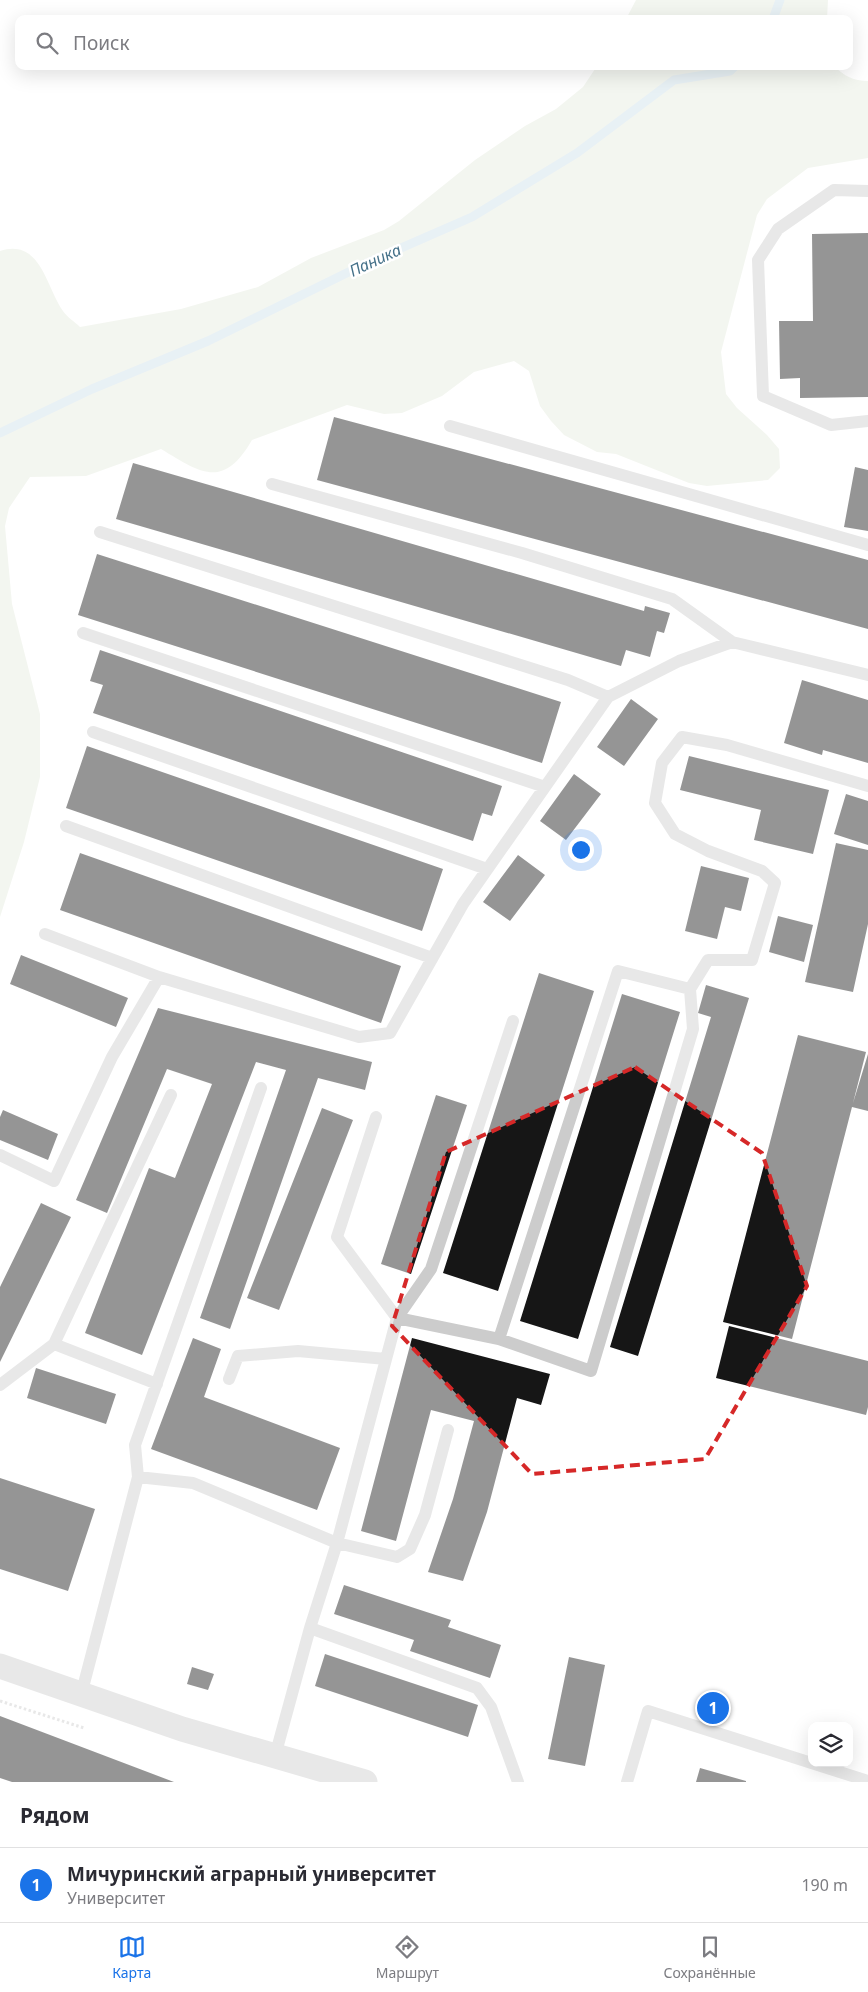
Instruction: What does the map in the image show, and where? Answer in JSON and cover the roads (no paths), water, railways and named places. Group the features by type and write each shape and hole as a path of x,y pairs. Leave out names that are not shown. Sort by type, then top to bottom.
{"street":[{"path":"0,1666 182,1730 365,1782"}],"lane":[{"path":"868,191 834,190 778,229 758,260 763,396 831,425 868,421"},
{"path":"450,426 868,545"},
{"path":"272,484 522,553 672,599 732,642 868,675"},
{"path":"100,532 568,680 608,697"},
{"path":"83,633 545,787"},
{"path":"45,934 159,977 358,1037 390,1033 463,904 608,697 679,661 732,642"},
{"path":"93,732 487,869"},
{"path":"376,1117 336,1237 397,1318 499,1339 591,1371 693,1029 690,990 708,960 752,960 775,883 762,871 708,851 675,834 655,803 662,763 682,737 727,745 868,786"},
{"path":"66,826 432,958"},
{"path":"499,1339 618,971 690,990"},
{"path":"0,1155 54,1181 112,1058 159,977"},
{"path":"275,1756 310,1628 337,1543 397,1318 431,1269 513,1021"},
{"path":"81,1695 138,1477 135,1445 261,1088"},
{"path":"0,1385 54,1344 171,1095"},
{"path":"54,1344 157,1384"},
{"path":"229,1379 238,1356 298,1351 386,1359"},
{"path":"138,1477 193,1483 337,1543 396,1557 410,1550 425,1515 448,1430"},
{"path":"310,1628 477,1688 491,1707 518,1782"},
{"path":"627,1782 648,1711 868,1781"}],"waterway":[{"name":"Паника","path":"774,15 780,0"},
{"name":"Паника","path":"0,433 92,389 208,341 369,262 472,217 577,153 674,80 731,70"}],"place":[{"name":"Мичуринский аграрный университет","path":"713,1708"}]}
